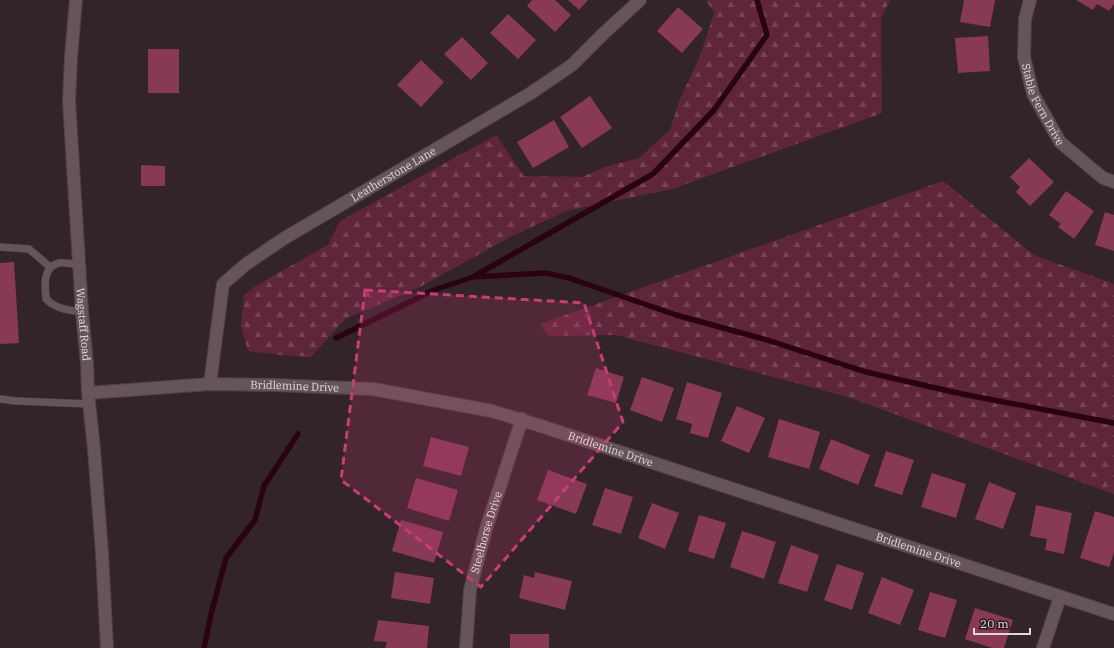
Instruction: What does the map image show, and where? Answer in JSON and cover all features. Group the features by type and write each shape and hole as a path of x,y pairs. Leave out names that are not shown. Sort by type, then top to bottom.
{"street":[{"name":"Wagstaff Road","path":"76,0 69,101 78,265 102,553 107,648"},
{"name":"Leatherstone Lane","path":"210,384 223,284 246,265 283,239 531,93 572,66 603,34 640,0"},
{"name":"Stable Fern Drive","path":"1030,0 1025,19 1024,57 1033,94 1060,142 1103,178 1114,182"},
{"name":"Bridlemine Drive","path":"89,398 210,384 274,385 373,389 492,411 522,419 1114,614"},
{"name":"Steelhorse Drive","path":"466,648 470,590 486,529 522,419"},
{"path":"1044,648 1060,597"}],"lane":[{"path":"0,247 28,250 50,267"},
{"path":"78,265 59,263 50,267 45,279 46,299 52,306 64,310 82,312"},
{"path":"0,399 16,401 89,398"}],"highlighted area":[{"path":"365,290 584,303 623,422 481,587 341,480"}],"green space":[{"path":"706,0 890,0 881,19 882,113 672,189 567,211 512,236 420,287 345,319 311,357 248,351 241,326 244,295 257,285 328,245 340,221 496,135 524,176 582,177 605,167 639,158 670,130 680,99 700,56 714,13"},
{"path":"943,181 1034,255 1114,284 1114,494 845,396 616,335 549,336 540,324"}],"building":[{"path":"532,0 555,0 571,15 555,32 527,6"},
{"path":"568,0 588,0 579,10"},
{"path":"964,0 995,0 990,27 960,22"},
{"path":"1076,0 1114,0 1114,4 1109,11 1097,4 1093,10"},
{"path":"678,7 703,29 682,53 657,31"},
{"path":"508,14 536,40 518,59 490,33"},
{"path":"988,36 990,71 958,73 955,38"},
{"path":"462,37 488,63 471,80 444,54"},
{"path":"148,49 179,49 179,93 148,93"},
{"path":"421,60 444,82 421,107 397,85"},
{"path":"590,96 612,128 582,148 560,117"},
{"path":"554,120 569,147 533,168 517,142"},
{"path":"1029,158 1054,182 1030,206 1016,192 1020,187 1010,177"},
{"path":"141,165 165,166 165,186 141,186"},
{"path":"1066,191 1094,211 1074,239 1058,227 1061,224 1049,215"},
{"path":"1105,212 1114,215 1114,251 1095,245"},
{"path":"14,262 19,343 0,344 0,263"},
{"path":"596,368 624,377 616,403 587,395"},
{"path":"642,377 674,388 662,422 630,410"},
{"path":"687,382 722,393 708,438 690,433 692,424 676,419"},
{"path":"737,406 765,418 749,453 721,441"},
{"path":"779,419 820,432 809,469 768,457"},
{"path":"431,437 469,447 461,476 423,466"},
{"path":"831,439 870,455 858,485 819,469"},
{"path":"886,451 914,460 902,495 874,486"},
{"path":"548,470 587,484 576,514 537,500"},
{"path":"932,473 966,484 956,518 921,507"},
{"path":"416,478 458,490 449,521 407,508"},
{"path":"989,482 1016,493 1003,529 975,519"},
{"path":"605,488 633,497 621,534 592,525"},
{"path":"652,503 679,513 665,549 638,538"},
{"path":"1036,505 1072,513 1064,554 1045,550 1047,539 1030,536"},
{"path":"1095,511 1114,517 1114,552 1109,567 1080,558"},
{"path":"699,515 726,523 714,559 688,551"},
{"path":"401,520 443,532 434,563 392,551"},
{"path":"742,531 776,542 764,579 730,567"},
{"path":"791,545 819,555 807,592 778,583"},
{"path":"837,564 864,573 852,610 824,600"},
{"path":"395,572 434,578 430,604 391,598"},
{"path":"535,572 572,581 565,610 519,598 524,575 534,578"},
{"path":"882,577 914,590 900,625 868,613"},
{"path":"930,592 957,600 945,638 918,630"},
{"path":"975,608 1013,620 1004,648 992,648 965,639"},
{"path":"378,620 429,626 427,648 385,648 387,642 374,641"},
{"path":"510,634 549,634 549,648 510,648"}],"waterway":[{"path":"336,338 434,290 473,277 653,174 714,110 767,35 757,0"},
{"path":"473,277 546,273 569,278 676,315 767,340 866,372 962,394 1114,423"},
{"path":"204,648 211,614 226,558 255,520 264,486 298,434"}]}
